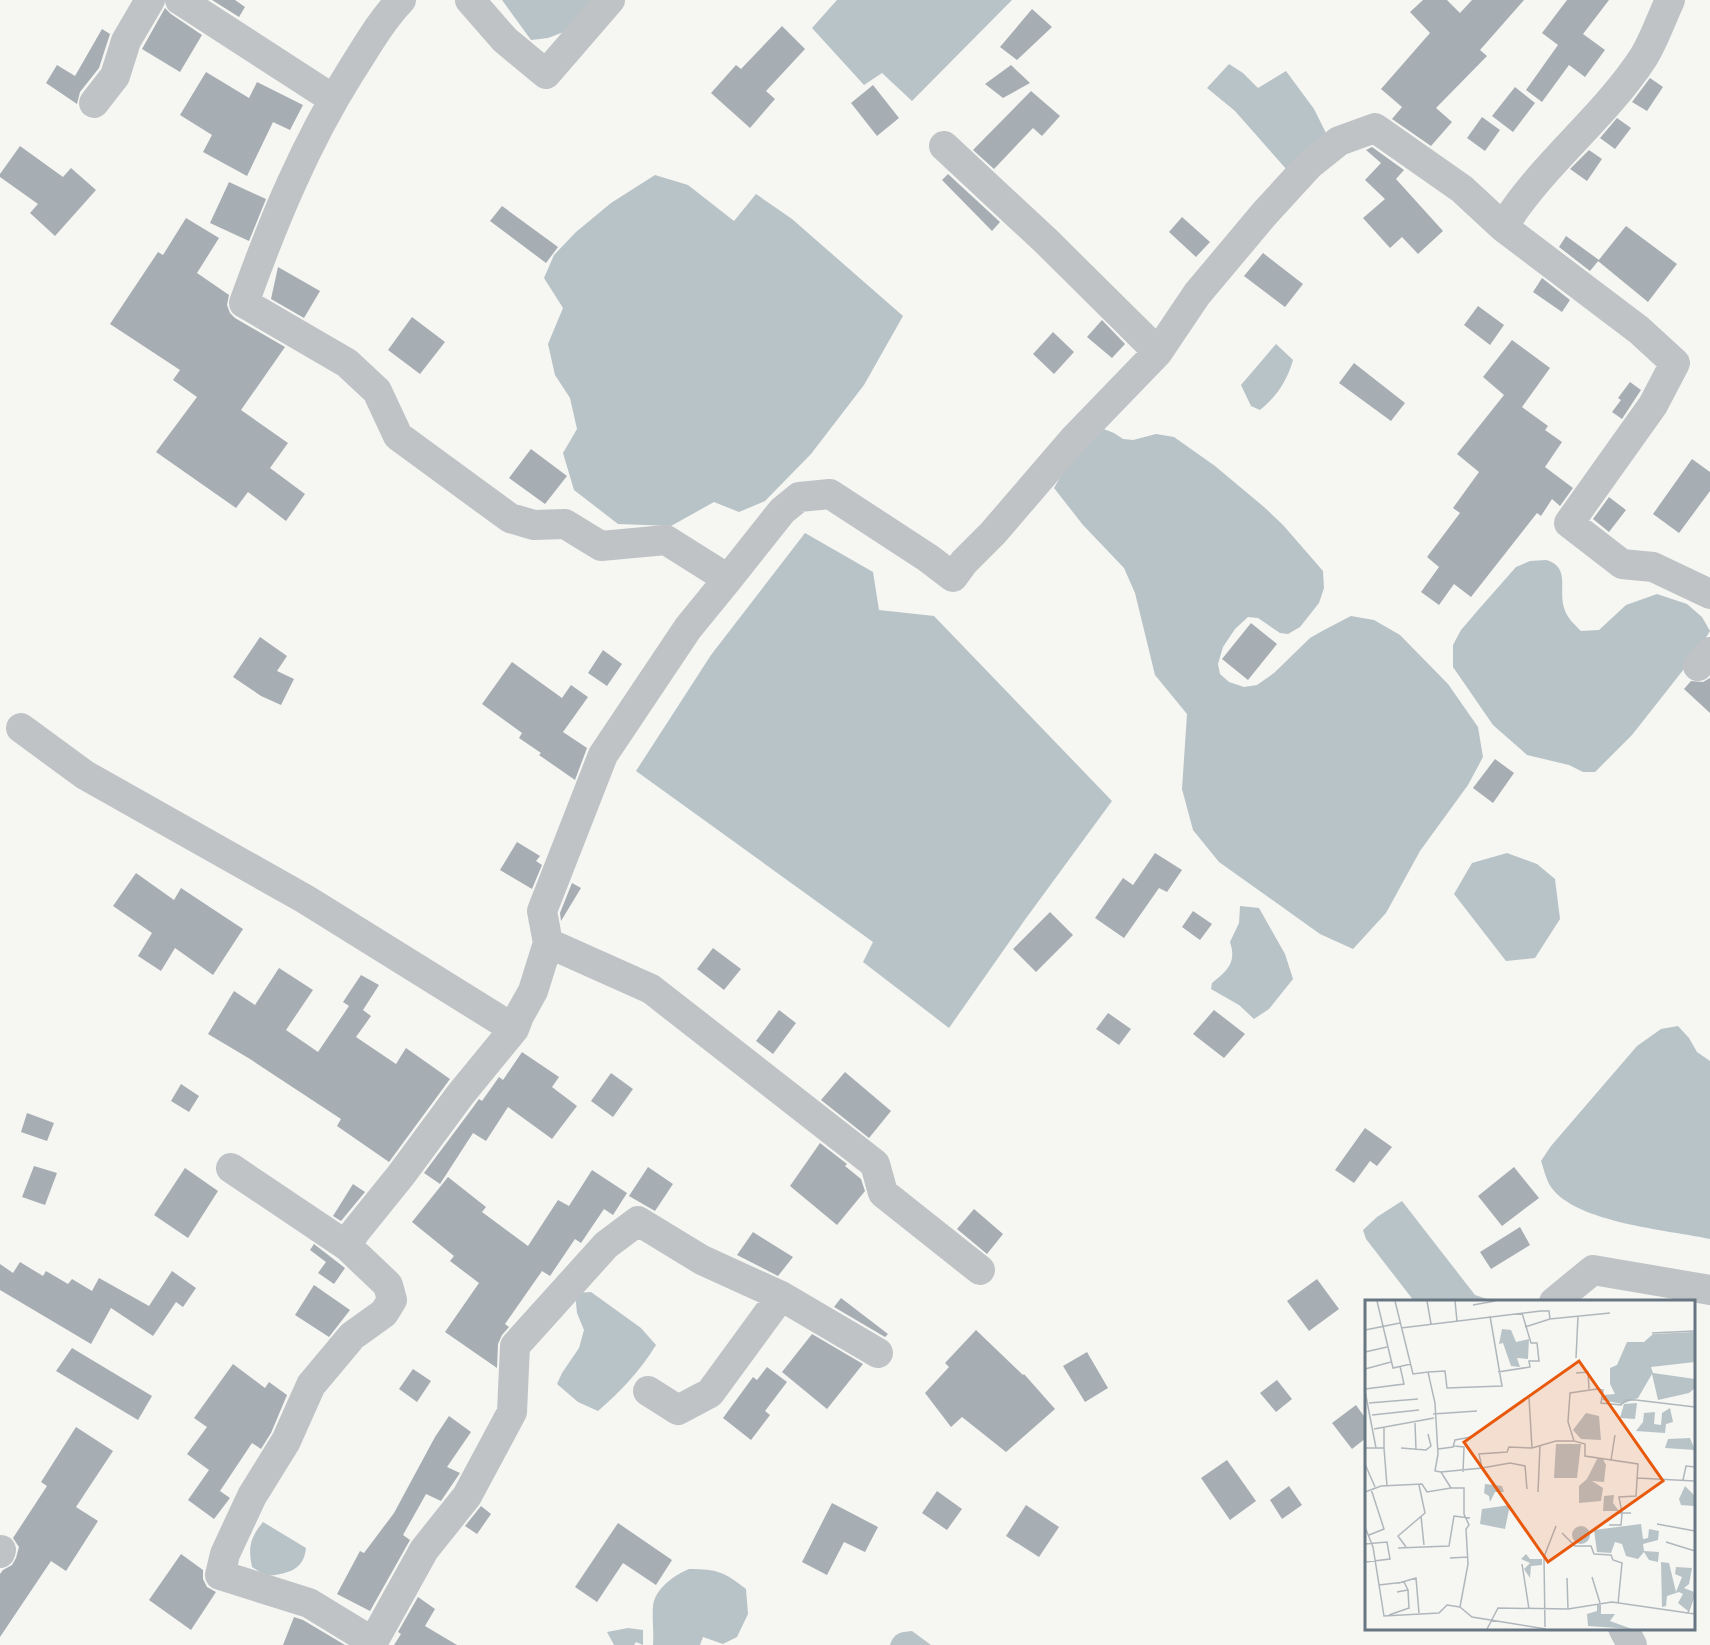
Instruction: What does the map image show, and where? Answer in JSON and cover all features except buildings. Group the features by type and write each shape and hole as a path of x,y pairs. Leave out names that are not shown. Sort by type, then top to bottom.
{"street":[{"path":"94,103 115,76 126,41 150,0"},
{"path":"180,0 333,99"},
{"path":"401,0 388,14 333,99 295,173 244,303 347,363 360,373 377,392 398,436 510,518 534,525 565,524 601,546 666,540 728,579"},
{"path":"470,0 505,40 546,74 610,0"},
{"path":"1503,227 1515,207 1575,141 1644,57 1670,0"},
{"path":"347,1246 355,1232 401,1175 460,1095 514,1029 534,991 548,943 542,911 603,755 688,628 782,511 799,497 830,494 953,577 964,561 993,533 1073,440 1158,351 1197,294 1265,213 1309,165 1339,141 1375,128 1462,189 1503,227 1639,330 1675,363 1653,405 1569,523 1622,564 1653,567 1710,594"},
{"path":"944,146 1046,241 1158,351"},
{"path":"21,728 85,775 305,899 514,1029"},
{"path":"548,943 651,989 875,1164 883,1193 980,1270"},
{"path":"231,1168 347,1246 388,1285 392,1299 384,1313 352,1336 311,1385 286,1441 252,1496 225,1554 220,1575 309,1603 372,1644 424,1550 467,1496 512,1412 515,1346 606,1245 638,1221 702,1260 781,1296 878,1353"},
{"path":"1556,1300 1593,1270 1710,1290"},
{"path":"648,1391 678,1410 710,1393 781,1296"},
{"path":"1624,1630 1632,1645"}],"shaded area":[{"path":"502,0 595,0 569,30 548,38 531,40"},
{"path":"837,0 1012,0 912,101 882,73 864,85 812,28"},
{"path":"1229,64 1243,73 1258,88 1286,71 1314,109 1329,139 1287,170 1235,111 1207,88"},
{"path":"655,175 688,185 734,221 756,194 792,219 903,316 864,385 811,454 765,501 739,512 714,502 671,526 618,524 574,490 563,453 577,429 570,398 555,375 548,344 563,308 544,278 554,255 576,232 611,203"},
{"path":"1276,344 1293,360 1281,388 1260,410 1251,406 1241,385"},
{"path":"1101,428 1123,439 1133,440 1156,434 1174,437 1215,466 1264,507 1323,571 1324,588 1319,603 1300,627 1288,634 1280,633 1258,618 1248,617 1235,629 1223,647 1218,664 1220,674 1229,682 1244,687 1257,685 1274,673 1310,638 1324,630 1351,616 1374,620 1400,635 1448,684 1478,727 1483,757 1468,785 1420,851 1386,913 1353,949 1320,934 1219,862 1193,830 1182,789 1187,714 1155,675 1135,593 1124,568 1083,525 1054,488 1062,474"},
{"path":"805,533 873,572 879,610 934,616 1112,801 949,1028 863,962 873,942 636,771 711,655"},
{"path":"1546,560 1559,568 1564,608 1569,618 1581,631 1599,630 1626,605 1657,594 1687,604 1702,617 1710,631 1695,655 1632,735 1595,772 1583,772 1569,765 1527,755 1493,725 1453,667 1453,645 1461,630 1479,609 1516,567 1530,561"},
{"path":"1507,853 1537,864 1555,879 1560,919 1535,958 1506,961 1454,894 1472,863"},
{"path":"1240,906 1259,908 1285,954 1293,979 1269,1009 1254,1019 1239,1005 1211,989 1212,983 1226,970 1231,961 1230,942 1239,923"},
{"path":"1678,1026 1689,1038 1697,1052 1710,1061 1710,1239 1624,1223 1581,1209 1563,1199 1551,1187 1541,1161 1551,1146 1637,1046 1661,1029"},
{"path":"1402,1201 1475,1295 1490,1300 1413,1300 1366,1239 1363,1230 1377,1217"},
{"path":"591,1292 641,1328 656,1345 630,1380 598,1411 578,1402 557,1384 579,1348 584,1330 577,1313 575,1293"},
{"path":"263,1522 306,1548 302,1562 293,1570 266,1576 252,1567 251,1543"},
{"path":"689,1569 720,1573 746,1589 748,1614 737,1637 723,1644 703,1637 700,1645 653,1645 655,1599 666,1583"},
{"path":"628,1628 643,1630 643,1645 636,1642 634,1645 614,1645 607,1632"},
{"path":"912,1631 931,1645 890,1645 898,1634"}]}
